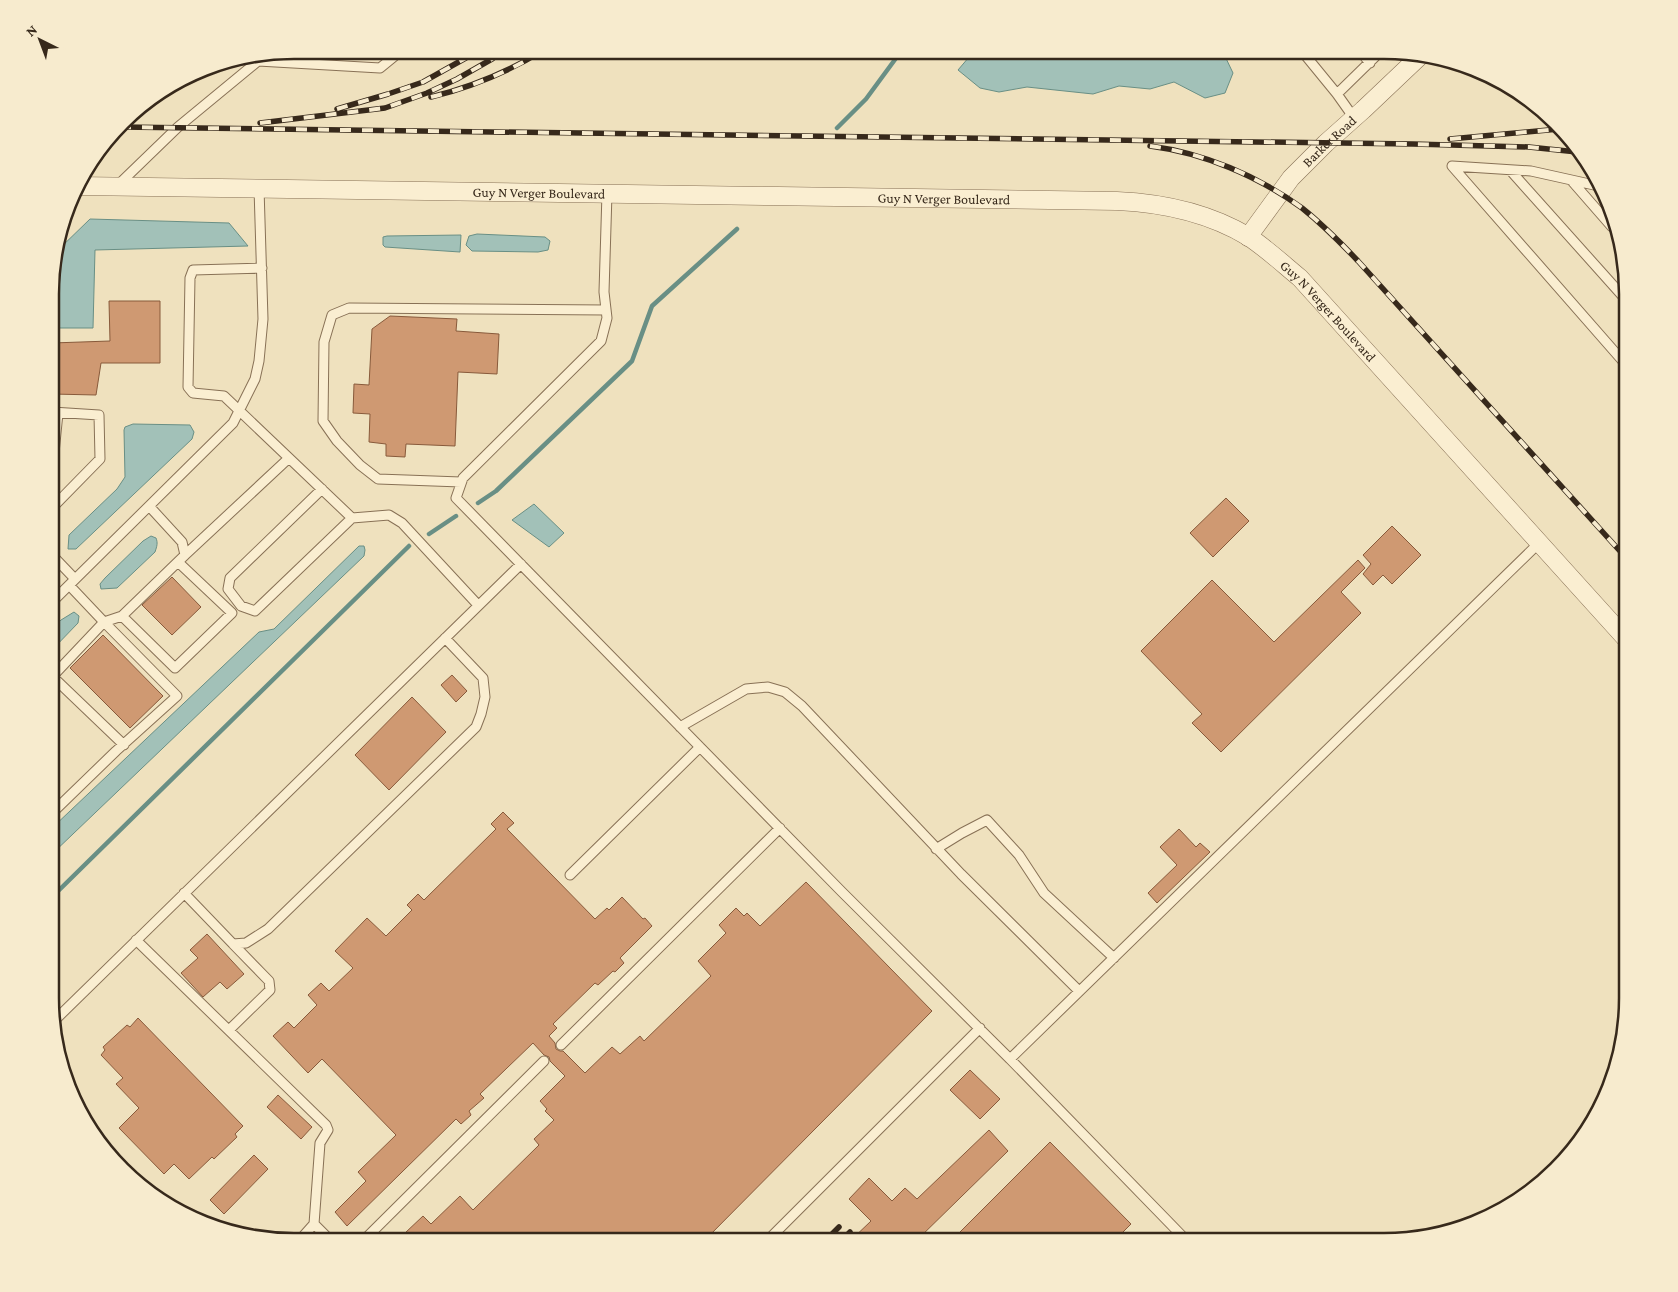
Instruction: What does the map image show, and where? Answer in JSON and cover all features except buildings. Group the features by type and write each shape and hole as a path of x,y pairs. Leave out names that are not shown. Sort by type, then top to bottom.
{"street":[{"name":"Barker Road","path":"1248,237 1291,178 1415,61"},
{"name":"Guy N Verger Boulevard","path":"85,186 1088,200 1148,202 1184,210 1216,221 1248,237 1271,253 1300,278 1619,631"}],"lane":[{"path":"275,59 380,68 391,59"},
{"path":"1308,59 1354,118"},
{"path":"1367,59 1370,63"},
{"path":"1337,94 1374,59"},
{"path":"117,186 178,127 254,62"},
{"path":"1592,185 1531,171 1452,166 1619,357"},
{"path":"1510,170 1619,292"},
{"path":"1571,180 1608,223"},
{"path":"59,594 233,423 240,411 255,378 259,361 263,319 259,188"},
{"path":"607,193 604,292 607,318 601,341 463,478 456,498 680,727 980,1028 1179,1233"},
{"path":"262,268 193,270 190,278 188,387 193,392 224,396 352,518"},
{"path":"461,482 378,479 360,465 337,441 323,421 324,342 332,315 350,308 606,310"},
{"path":"59,412 99,416 100,459 59,501"},
{"path":"59,670 104,622 122,616 289,458"},
{"path":"322,489 230,578 228,589 241,606 255,612 352,518 390,515 402,523 478,606"},
{"path":"149,506 182,542 185,555"},
{"path":"1010,1059 1539,543"},
{"path":"122,616 175,668 232,613 178,562"},
{"path":"59,564 104,622 177,696 59,806"},
{"path":"59,1015 521,564"},
{"path":"233,944 246,943 268,929 476,727 485,697 483,678 445,638"},
{"path":"59,685 124,745"},
{"path":"680,727 746,689 768,687 785,692 802,706 936,848 1079,991"},
{"path":"570,875 700,747"},
{"path":"936,848 987,820 1019,855 1044,893 1114,958"},
{"path":"561,1045 780,828"},
{"path":"184,893 269,981 270,990 229,1030"},
{"path":"136,940 326,1125 328,1130 320,1143 314,1224 306,1233"},
{"path":"775,1233 980,1028"},
{"path":"371,1233 544,1061"},
{"path":"314,1224 323,1233"}],"water":[{"path":"967,59 1226,59 1233,73 1225,93 1205,98 1174,82 1150,89 1119,86 1093,94 1027,87 999,92 980,88 958,70"},
{"path":"90,219 229,223 248,246 95,250 93,328 59,328 59,278 64,244"},
{"path":"477,234 545,237 550,241 548,250 538,252 472,251 466,245 469,236"},
{"path":"461,235 460,252 385,247 383,245 383,237 387,236"},
{"path":"133,424 190,425 194,432 192,439 76,549 68,549 69,535 117,489 125,477 124,430 125,427"},
{"path":"534,504 564,533 549,547 512,520"},
{"path":"151,536 157,540 155,552 117,588 101,589 100,584 105,578 143,541"},
{"path":"359,546 364,546 364,556 59,847 59,821 259,632 274,629"},
{"path":"74,612 79,616 78,623 59,643 59,622"}],"waterway":[{"path":"837,128 866,99 895,59"},
{"path":"478,503 496,491 632,361 652,306 737,229"},
{"path":"429,534 456,516"},
{"path":"59,890 409,546"}],"railway":[{"path":"337,109 423,82 464,59"},
{"path":"260,123 385,108 427,93 492,59"},
{"path":"431,97 461,89 528,59"},
{"path":"129,127 1413,144 1529,147 1571,151"},
{"path":"1450,139 1552,130"},
{"path":"1150,146 1170,149 1210,160 1249,176 1285,196 1317,220 1358,261 1619,550"},
{"path":"833,1233 839,1227"}]}
